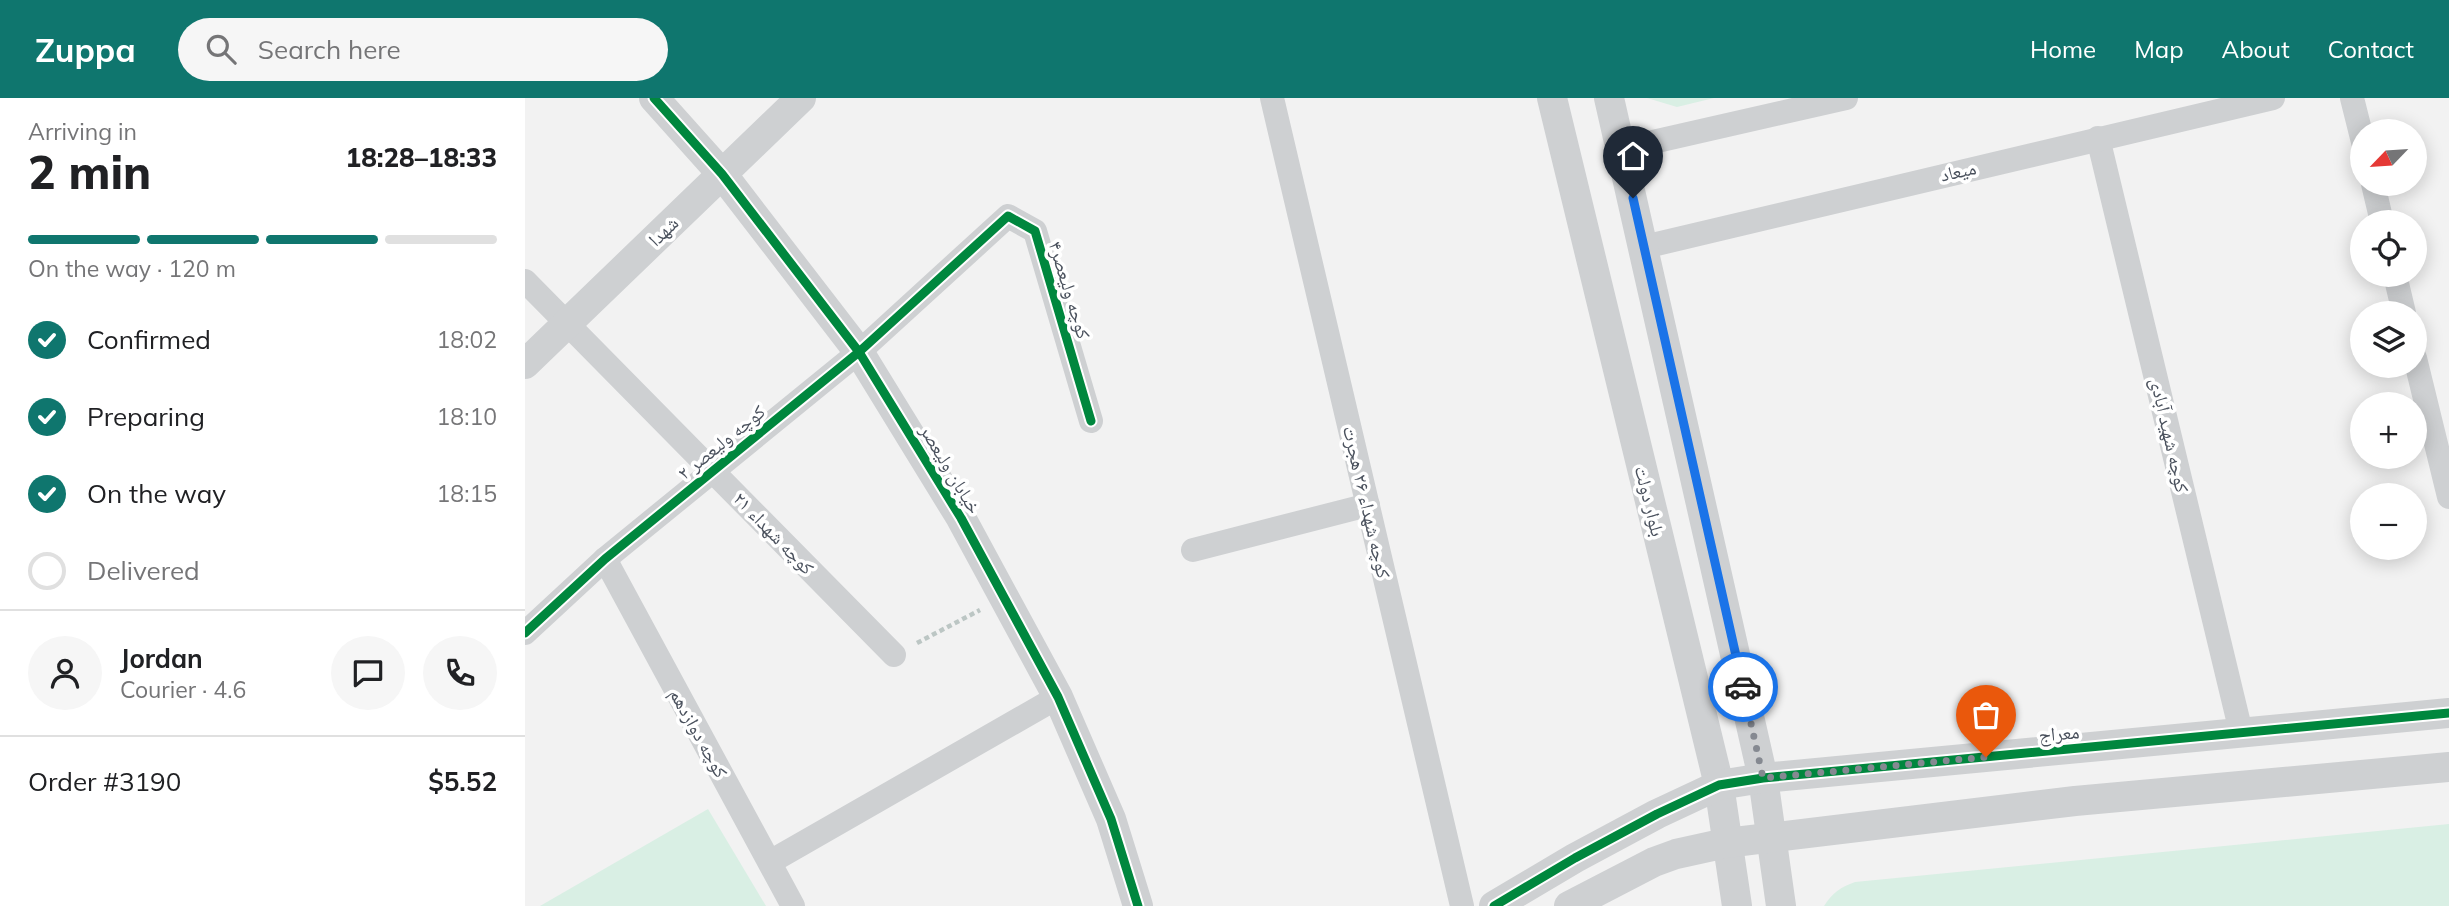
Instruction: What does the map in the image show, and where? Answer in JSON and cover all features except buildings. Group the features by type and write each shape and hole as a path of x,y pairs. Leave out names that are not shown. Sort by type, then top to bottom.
{"street":[{"name":"خیابان ولیعصر","path":"654,98 722,174 859,352 961,518 1058,697 1111,819 1138,906"},
{"name":"شهدا","path":"525,364 801,98"},
{"name":"کوچه شهداء ۲۶ هجرت","path":"1272,98 1462,906"},
{"name":"بلوار دولت","path":"1552,98 1719,785 1737,906"},
{"path":"1609,98 1763,778 1781,906"},
{"path":"1622,149 1846,98"},
{"name":"میعاد","path":"1644,247 2273,98"},
{"path":"2352,98 2357,119"},
{"name":"کوچه شهید آبادی","path":"2098,138 2241,732"},
{"name":"کوچه ولیعصر۴","path":"859,352 1008,216 1035,230 1091,421"},
{"name":"کوچه شهداء ۲۱","path":"525,281 894,655"},
{"name":"کوچه ولیعصر ۲","path":"525,633 605,559 859,352"},
{"path":"2420,378 2449,498"},
{"path":"1193,550 1368,505"},
{"name":"کوچه دوازدهم","path":"605,559 793,906"},
{"path":"769,862 1058,697"},
{"name":"معراج","path":"1493,906 1629,828 1719,785 1763,778 2449,713"},
{"path":"1569,906 1654,862 1676,854 1726,843 2075,801 2449,767"}],"path":[{"path":"894,655 1004,597"}],"green space":[{"path":"1647,98 1714,98 1677,107"},
{"path":"708,809 766,906 540,906"},
{"path":"2449,824 2449,906 1824,906 1837,891 1855,882"}],"cycle path":[{"path":"654,98 722,174 859,352 961,518 1058,697 1111,819 1138,906"},
{"path":"525,633 605,559 859,352 1008,216 1035,231 1091,421"},
{"path":"1494,906 1575,858 1657,814 1719,785 1763,778 2449,713"}],"way so far":[{"path":"1743,687 1763,778 1986,757"}],"route":[{"path":"1633,198 1743,687"}]}
